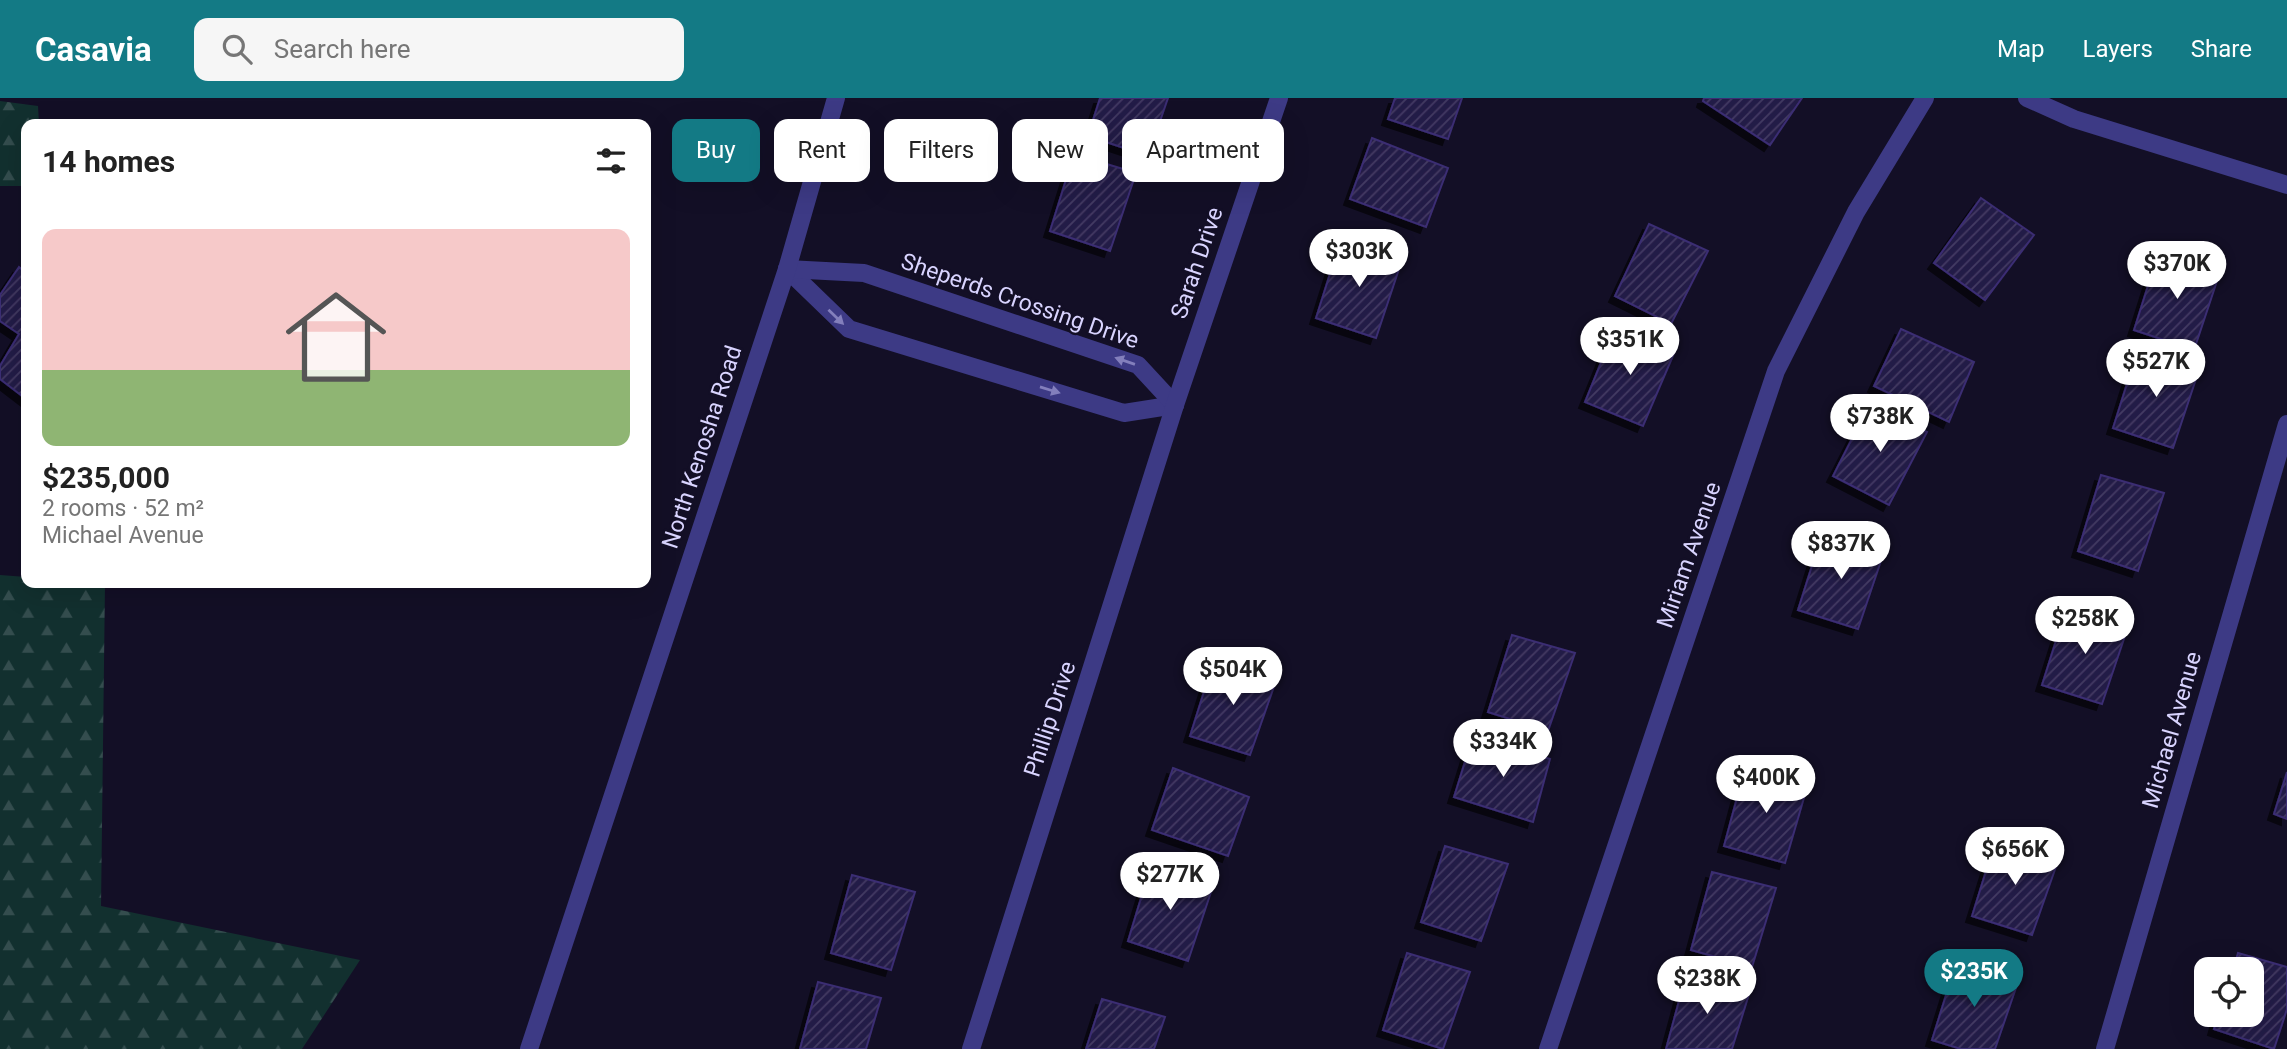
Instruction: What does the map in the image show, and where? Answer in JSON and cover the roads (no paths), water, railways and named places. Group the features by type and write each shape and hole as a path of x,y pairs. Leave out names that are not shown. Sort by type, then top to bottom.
{"street":[{"name":"North Kenosha Road","path":"529,1049 787,269 836,98"},
{"name":"Sarah Drive","path":"1175,405 1279,98"},
{"name":"Miriam Avenue","path":"1548,1049 1776,371 1856,212 1925,98"},
{"path":"2027,98 2074,119 2287,185"},
{"name":"Sheperds Crossing Drive","path":"787,269 864,274 1138,365 1175,405"},
{"path":"787,269 849,329 1124,413 1175,405"},
{"name":"Phillip Drive","path":"971,1049 1175,405"},
{"name":"Michael Avenue","path":"2105,1049 2287,424"}]}
